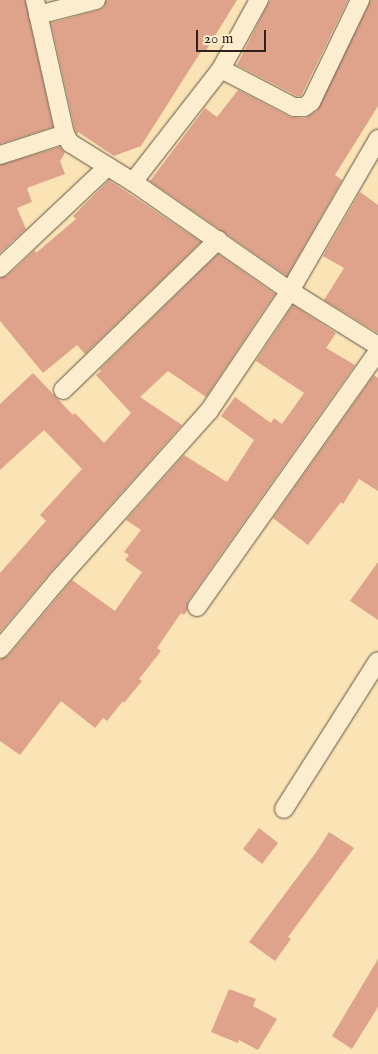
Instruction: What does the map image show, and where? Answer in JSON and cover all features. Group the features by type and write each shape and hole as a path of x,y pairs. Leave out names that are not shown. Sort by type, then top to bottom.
{"street":[{"path":"96,0 37,7 65,134 70,143 132,182 290,291 378,346"},
{"path":"132,182 221,69 259,0"},
{"path":"221,69 294,107 304,107 311,102 360,0"},
{"path":"0,155 65,134"},
{"path":"0,649 57,581 210,411 259,341 290,291 378,139"},
{"path":"0,268 106,167"},
{"path":"63,390 218,240"},
{"path":"197,608 378,351"},
{"path":"284,809 378,661"}],"building":[{"path":"0,0 25,0 53,127 0,144"},
{"path":"106,0 237,0 205,52 202,50 141,146 114,156 78,132 77,134 75,130 51,23 99,10 104,7"},
{"path":"270,0 348,0 301,96 297,96 237,65"},
{"path":"371,0 378,0 378,106 335,175 342,180 287,276 150,181 205,108 217,117 238,90 290,117 305,118 317,111"},
{"path":"60,147 65,153 60,161 65,174 27,188 32,202 17,208 26,229 0,253 0,165"},
{"path":"109,180 201,242 85,354 77,345 43,373 0,321 0,278 7,276 35,250 36,253 76,219 73,216"},
{"path":"360,192 378,205 378,333 324,300 344,268 323,256"},
{"path":"218,254 275,294 206,397 168,371 140,397 182,425 0,632 0,573 46,521 40,515 82,469 44,430 0,470 0,404 33,373 73,415 75,413 104,443 131,413 96,375"},
{"path":"293,305 336,333 326,348 355,365 188,601 187,611 184,615 181,613 157,648 161,651 139,679 142,681 124,703 123,701 107,721 103,718 95,728 61,701 20,755 0,741 0,659 8,656 72,580 115,611 142,572 125,560 129,555 124,552 141,530 126,520 184,455 227,482 254,440 221,416 235,397 271,423 274,418 282,424 304,393 256,361"},
{"path":"374,375 378,378 378,491 359,479 343,504 341,502 308,545 273,518"},
{"path":"378,562 378,620 350,601"},
{"path":"259,828 278,843 262,864 243,849"},
{"path":"329,832 354,848 288,937 291,939 275,961 249,942"},
{"path":"378,959 378,1007 352,1049 332,1036"},
{"path":"229,989 256,999 253,1006 277,1019 258,1050 239,1040 238,1043 211,1032"}]}
